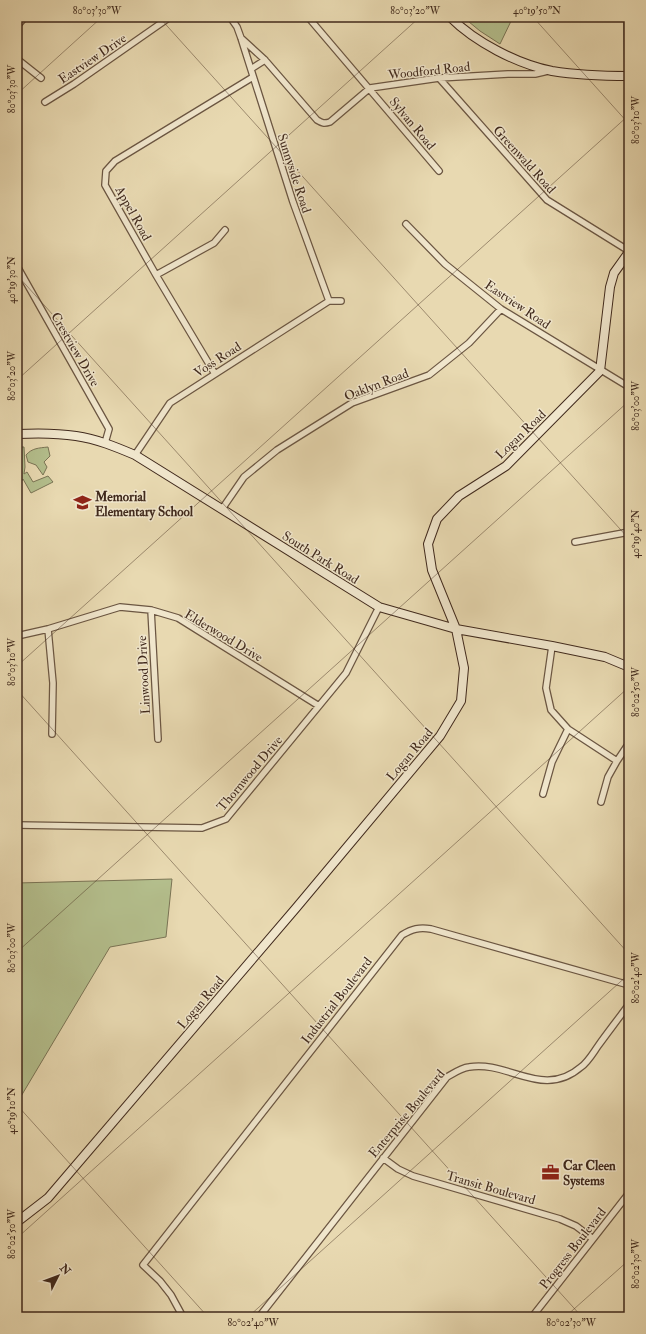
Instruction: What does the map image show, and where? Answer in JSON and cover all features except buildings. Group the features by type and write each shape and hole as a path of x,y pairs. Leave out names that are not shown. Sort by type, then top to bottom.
{"street":[{"path":"17,26 25,17"},
{"name":"Eastview Drive","path":"45,102 74,84 170,17"},
{"path":"230,17 237,27 241,38 265,60 317,120 322,123 330,122 370,88"},
{"name":"Sylvan Road","path":"308,17 370,88 439,171"},
{"path":"450,17 464,29 519,61 551,70 572,73 629,76"},
{"name":"Sunnyside Road","path":"241,38 293,202 328,301"},
{"path":"17,59 41,78"},
{"path":"251,69 265,60"},
{"name":"Woodford Road","path":"370,88 439,78 535,74 551,70"},
{"name":"Appel Road","path":"215,374 156,276 105,185 106,171 115,161 253,77"},
{"name":"Greenwald Road","path":"439,78 547,200 629,251"},
{"name":"Eastview Road","path":"406,224 445,264 501,309 629,388"},
{"path":"156,276 214,244 224,230"},
{"path":"600,371 610,287 614,274 629,251"},
{"name":"Crestview Drive","path":"17,266 109,429 105,443"},
{"path":"328,301 341,302"},
{"name":"Voss Road","path":"135,455 170,403 328,301"},
{"name":"Oaklyn Road","path":"222,509 244,477 277,450 352,403 429,376 469,343 501,309"},
{"name":"Logan Road","path":"17,1222 48,1198 291,914 440,736 461,701 464,668 456,629 432,570 428,544 437,519 459,496 506,466 600,371"},
{"name":"South Park Road","path":"17,434 58,434 77,436 105,443 135,455 379,608 456,629 605,657 629,666"},
{"path":"575,542 629,532"},
{"name":"Elderwood Drive","path":"17,636 48,629 120,607 151,610 178,618 319,706"},
{"name":"Thornwood Drive","path":"17,825 202,828 226,819 346,673 379,608"},
{"name":"Linwood Drive","path":"151,610 158,739"},
{"path":"48,629 53,683 52,734"},
{"path":"552,646 546,688 552,710 568,729 617,760"},
{"path":"543,794 552,762 568,729"},
{"path":"601,802 608,777 617,760 629,743"},
{"name":"Industrial Boulevard","path":"183,1317 171,1295 160,1281 143,1265 402,935 410,930 420,927 439,930 629,984"},
{"name":"Enterprise Boulevard","path":"258,1317 447,1077 468,1067 481,1066 533,1079 552,1080 565,1077 582,1067 629,1004"},
{"name":"Transit Boulevard","path":"383,1158 398,1169 413,1176 560,1219 576,1226 593,1239"},
{"name":"Progress Boulevard","path":"532,1317 629,1193"}],"green space":[{"path":"463,17 513,17 500,44 480,31"},
{"path":"17,447 24,447 24,474 27,472 33,482 48,476 53,482 31,493 23,479 17,488"},
{"path":"48,447 50,456 44,462 47,467 43,475 36,465 28,462 26,455 33,450"},
{"path":"172,879 166,937 110,947 17,1103 17,883"}],"waterway":[{"path":"624,17 625,69"}],"place":[{"name":"Memorial Elementary School","path":"82,503"},
{"name":"Car Cleen Systems","path":"550,1172"}]}
